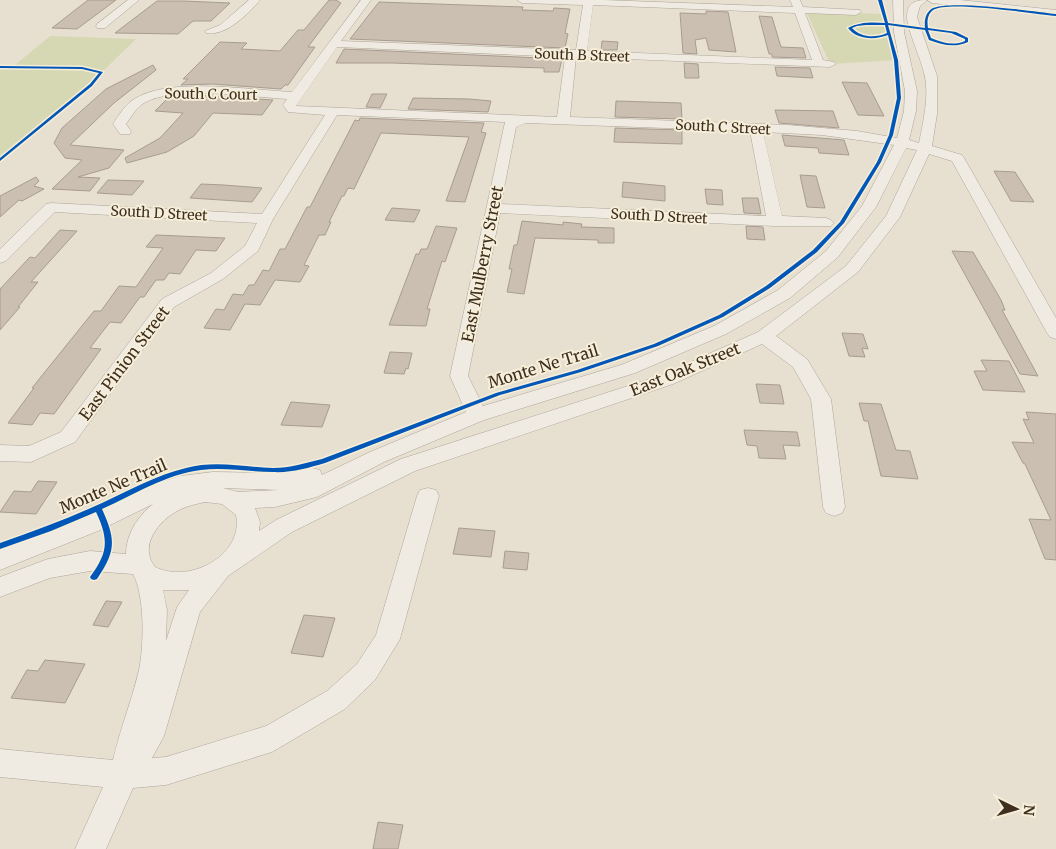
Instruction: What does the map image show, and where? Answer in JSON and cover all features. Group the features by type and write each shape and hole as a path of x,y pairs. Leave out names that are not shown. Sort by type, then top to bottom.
{"street":[{"path":"101,26 134,0"},
{"path":"210,31 224,27 255,0"},
{"path":"292,101 366,0"},
{"path":"522,0 796,5 856,12"},
{"path":"888,0 898,32"},
{"name":"East Oak Street","path":"236,501 275,499 308,491 377,457 477,415 628,369 720,330 784,294 832,254 869,207 902,143 910,111 911,91 903,46 898,32 900,20 898,0"},
{"name":"East Oak Street","path":"226,565 284,526 408,465 666,380 764,336 852,269 893,218 925,148 931,114 931,76 912,17 915,4 922,0"},
{"path":"932,0 1056,11"},
{"path":"973,0 1056,11"},
{"path":"563,120 589,1"},
{"path":"915,24 924,8 935,2 944,1"},
{"name":"South B Street","path":"334,44 825,64 796,5"},
{"name":"South C Court","path":"125,132 119,124 140,100 157,93 183,90 292,101"},
{"name":"South C Street","path":"292,101 292,109 333,112 756,128 865,135 925,148 957,158 1056,333"},
{"name":"East Pinion Street","path":"0,453 31,454 68,437 168,303 217,276 252,248 266,219 333,112"},
{"name":"East Mulberry Street","path":"477,415 459,376 510,126 526,119"},
{"path":"756,128 775,221"},
{"name":"South D Street","path":"0,258 51,207 266,219"},
{"name":"South D Street","path":"493,208 826,223"},
{"path":"764,336 800,363 821,399 834,507"},
{"name":"East Oak Street","path":"0,560 103,519 180,484 215,479 296,481 377,457"},
{"path":"90,849 124,775 150,736 189,607 238,553 247,538 249,523 245,510 236,501 222,495 205,494 187,497 170,504 155,515 143,528 137,542 136,556 143,568 152,592 155,610 152,669 132,733 124,775"},
{"path":"0,763 124,775 166,771 272,738 336,700 366,672 387,639 428,496"},
{"path":"0,564 51,551 108,529 155,515"},
{"path":"0,587 48,569 90,561 143,568 152,576 167,582 185,582 205,577 226,565"}],"green space":[{"path":"806,11 883,14 887,37 896,60 830,64"},
{"path":"50,36 136,39 91,85 36,128 0,161 0,65 15,65"}],"building":[{"path":"88,0 116,0 77,29 52,28"},
{"path":"329,0 336,0 341,3 308,47 315,47 288,85 281,89 212,84 181,85 188,79 183,79 220,42 247,43 241,49 280,51 298,30 304,30"},
{"path":"157,1 230,3 211,21 193,21 178,34 115,33"},
{"path":"379,2 523,7 522,10 553,11 554,8 570,9 565,33 568,34 565,48 350,39"},
{"path":"706,11 728,12 736,52 709,50 706,38 695,40 697,54 683,53 680,13 706,14"},
{"path":"759,16 772,17 781,47 803,48 806,58 772,57 772,54 769,54"},
{"path":"602,41 618,42 617,50 601,50"},
{"path":"344,49 562,59 559,72 544,72 544,68 336,63"},
{"path":"684,63 698,64 699,78 685,78"},
{"path":"153,65 156,70 114,103 70,145 124,150 109,168 78,177 100,178 90,191 52,189 82,160 65,158 54,143 62,128 106,89"},
{"path":"775,67 810,68 813,78 777,76"},
{"path":"842,82 867,83 884,116 858,115"},
{"path":"372,94 387,94 380,108 366,107"},
{"path":"193,95 273,100 262,115 213,113 194,136 167,152 127,163 125,158 160,138 183,113 155,111 169,97"},
{"path":"413,98 491,101 488,112 408,109"},
{"path":"616,101 681,103 682,119 615,117"},
{"path":"775,110 833,111 839,128 779,123"},
{"path":"360,118 484,123 481,132 486,133 465,202 446,201 469,137 381,133 354,189 348,188 329,222 331,222 325,235 319,235 304,265 309,266 300,282 275,280 260,305 245,304 230,330 204,328 216,309 224,310 233,294 243,295 249,285 254,285 263,270 269,271 280,249 285,249 307,207 310,207 355,120 359,121"},
{"path":"615,128 682,130 682,144 614,142"},
{"path":"782,135 844,140 849,155 819,153 818,148 785,146"},
{"path":"994,171 1015,172 1034,202 1011,201"},
{"path":"800,175 816,176 825,208 807,207"},
{"path":"36,177 39,181 34,186 44,189 22,201 19,200 0,217 0,196"},
{"path":"108,180 144,181 132,195 97,193"},
{"path":"623,182 665,186 665,201 622,197"},
{"path":"201,184 262,188 252,202 190,198"},
{"path":"705,189 722,190 723,205 707,204"},
{"path":"742,198 758,198 761,214 744,213"},
{"path":"392,208 420,210 414,222 385,220"},
{"path":"522,221 563,225 563,222 582,224 581,227 614,228 614,243 598,243 598,240 535,238 524,294 507,292 512,269 509,269 514,245 517,245"},
{"path":"436,226 457,228 445,262 442,261 427,309 430,309 426,326 389,325 416,254 419,254 421,249 427,249"},
{"path":"746,226 763,227 765,240 747,239"},
{"path":"60,230 77,231 31,282 38,282 0,330 0,289 30,257 35,258"},
{"path":"156,235 225,238 216,251 196,250 180,274 169,273 164,280 156,280 144,297 140,297 121,323 110,322 90,348 101,349 54,414 40,413 32,425 8,423 34,388 32,388 94,311 101,311 119,286 136,287 163,248 146,247"},
{"path":"952,251 973,252 1001,300 1005,310 1002,310 1038,376 1020,374"},
{"path":"842,333 863,334 868,349 862,348 865,357 849,356"},
{"path":"390,352 412,353 408,369 406,368 404,374 384,373"},
{"path":"981,360 1009,361 1025,392 983,390 974,371 987,371"},
{"path":"756,384 780,385 784,404 760,403"},
{"path":"291,402 330,405 322,427 281,425"},
{"path":"859,403 881,404 896,450 910,451 918,479 881,476 868,421 864,421"},
{"path":"1026,412 1056,414 1056,560 1045,559 1029,519 1051,520 1025,464 1012,442 1034,443 1023,419 1029,420"},
{"path":"744,430 797,432 800,446 783,445 786,459 759,458 757,446 747,445"},
{"path":"38,481 57,482 36,514 0,512 14,491 31,492"},
{"path":"459,528 495,531 491,557 453,554"},
{"path":"505,551 529,553 527,570 503,568"},
{"path":"106,601 122,602 108,627 93,625"},
{"path":"304,615 335,618 323,657 291,653"},
{"path":"45,660 85,664 65,703 11,698 27,670 38,671"},
{"path":"378,822 403,825 398,849 373,849"}],"cycle path":[{"name":"Monte Ne Trail","path":"0,546 72,519 175,473 220,466 280,470 323,461 498,394 579,371 656,345 721,316 768,287 815,251 842,223 879,162 891,135 899,98 896,60 880,0"},
{"path":"888,34 879,37 868,37 857,34 850,28 866,24 891,24 916,27 927,29 947,31 966,38 967,41 953,45 943,44 930,39 928,35 927,30 926,25 926,21 932,9 946,5 960,5 1056,15"},
{"path":"0,67 82,68 101,72 91,85 0,160"},
{"name":"Monte Ne Trail","path":"94,577 105,559 109,543 106,528 98,508"}]}
